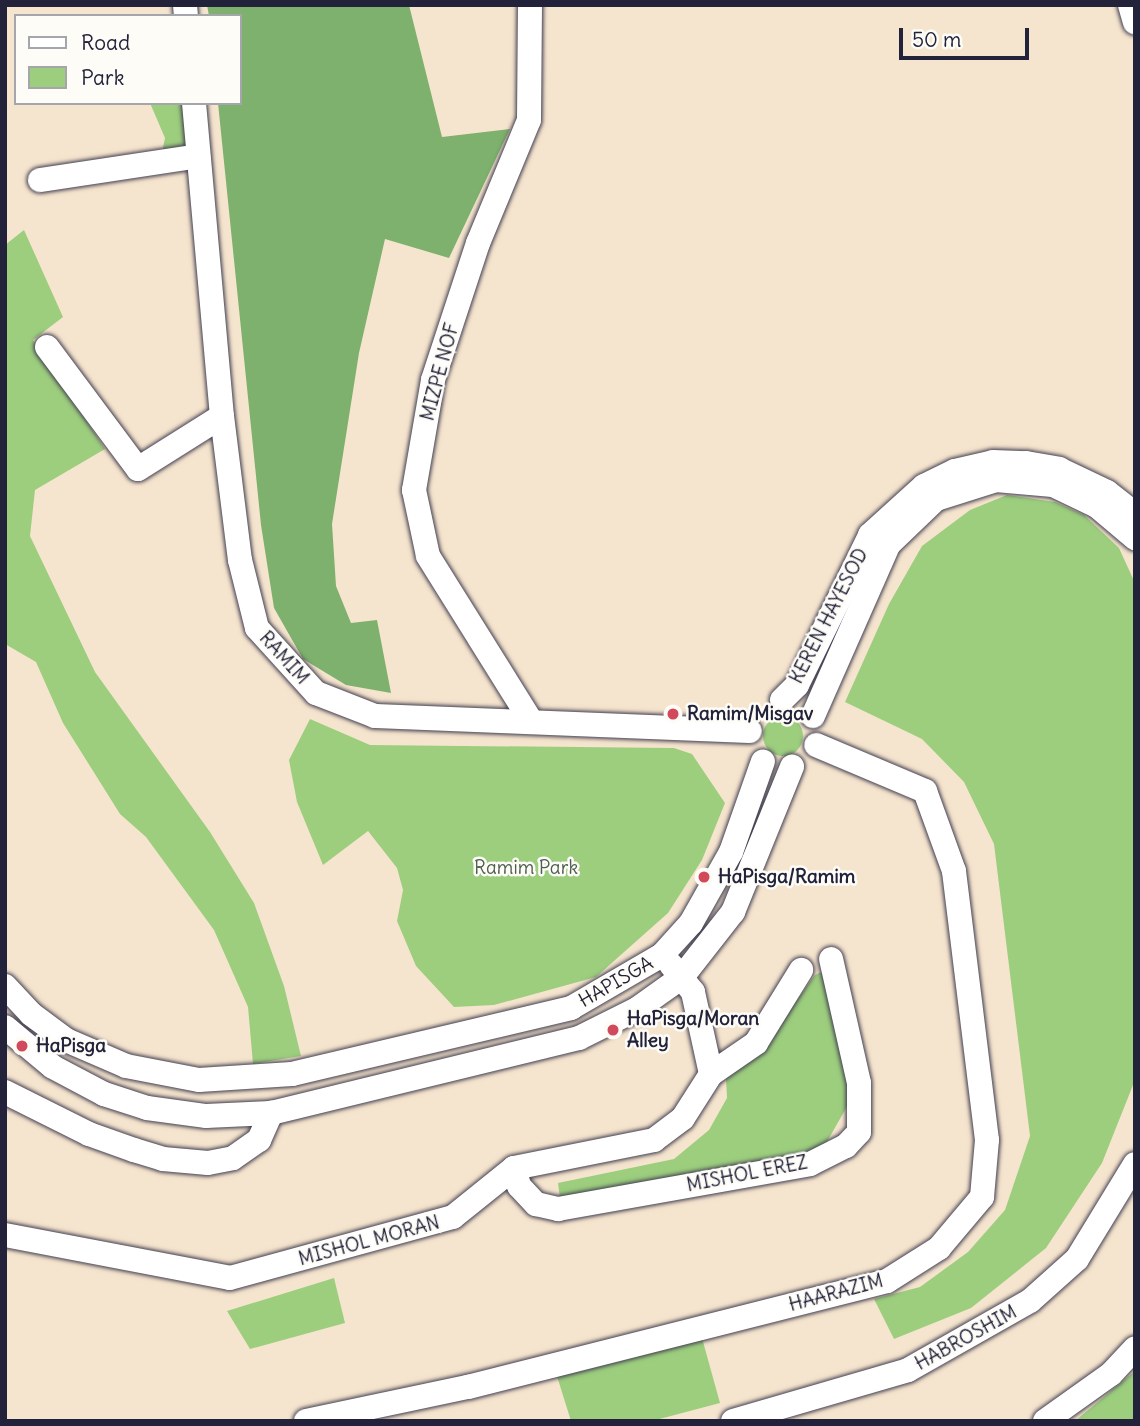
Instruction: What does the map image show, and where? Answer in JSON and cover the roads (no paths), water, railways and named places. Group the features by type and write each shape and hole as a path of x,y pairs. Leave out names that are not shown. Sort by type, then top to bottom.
{"street":[{"name":"MIZPE NOF","path":"530,5 528,120 478,243 433,380 414,490 428,556 531,721"},
{"path":"1130,5 1135,22"},
{"name":"RAMIM","path":"194,105 222,416 240,560 257,628 316,693 375,716 750,731"},
{"path":"40,180 198,156"},
{"path":"47,348 138,469 222,416"},
{"name":"KEREN HAYESOD","path":"782,700 797,685 870,535 925,486 956,471 993,462 1026,463 1059,469 1107,492 1135,514"},
{"name":"KEREN HAYESOD","path":"813,716 889,544 936,499 996,480 1053,485 1097,506 1135,538"},
{"path":"782,700 799,703 813,716 818,730 816,745 807,761 792,767 775,767 763,761 751,744 750,731 758,712 782,700"},
{"name":"HAARAZIM","path":"306,1421 468,1387 887,1281 939,1248 982,1197 987,1140 954,871 925,791 816,745"},
{"name":"HAPISGA","path":"5,986 31,1014 66,1040 126,1066 199,1080 257,1079 571,1008 662,955 691,923 731,852 763,761"},
{"name":"HAPISGA","path":"5,1027 53,1067 104,1094 147,1108 206,1116 271,1113 579,1038 636,1009 682,977 733,912 792,767"},
{"path":"662,955 693,992 710,1074 756,1043 801,970"},
{"name":"MISHOL EREZ","path":"514,1168 519,1186 536,1204 558,1209 810,1164 846,1146 859,1132 859,1083 831,959"},
{"name":"MISHOL MORAN","path":"5,1235 230,1278 453,1217 514,1168 654,1140 683,1118 710,1074"},
{"path":"5,1092 89,1134 163,1159 197,1162 233,1158 259,1140 271,1113"},
{"name":"HABROSHIM","path":"733,1421 908,1370 1030,1301 1077,1259 1135,1164"},
{"path":"1045,1421 1111,1374 1135,1348"}],"place":[{"name":"Ramim/Misgav","path":"673,714"},
{"name":"HaPisga/Ramim","path":"704,877"},
{"name":"HaPisga/Moran Alley","path":"613,1030"},
{"name":"HaPisga","path":"22,1046"}],"park label":[{"name":"Ramim Park","path":"526,868"}]}
